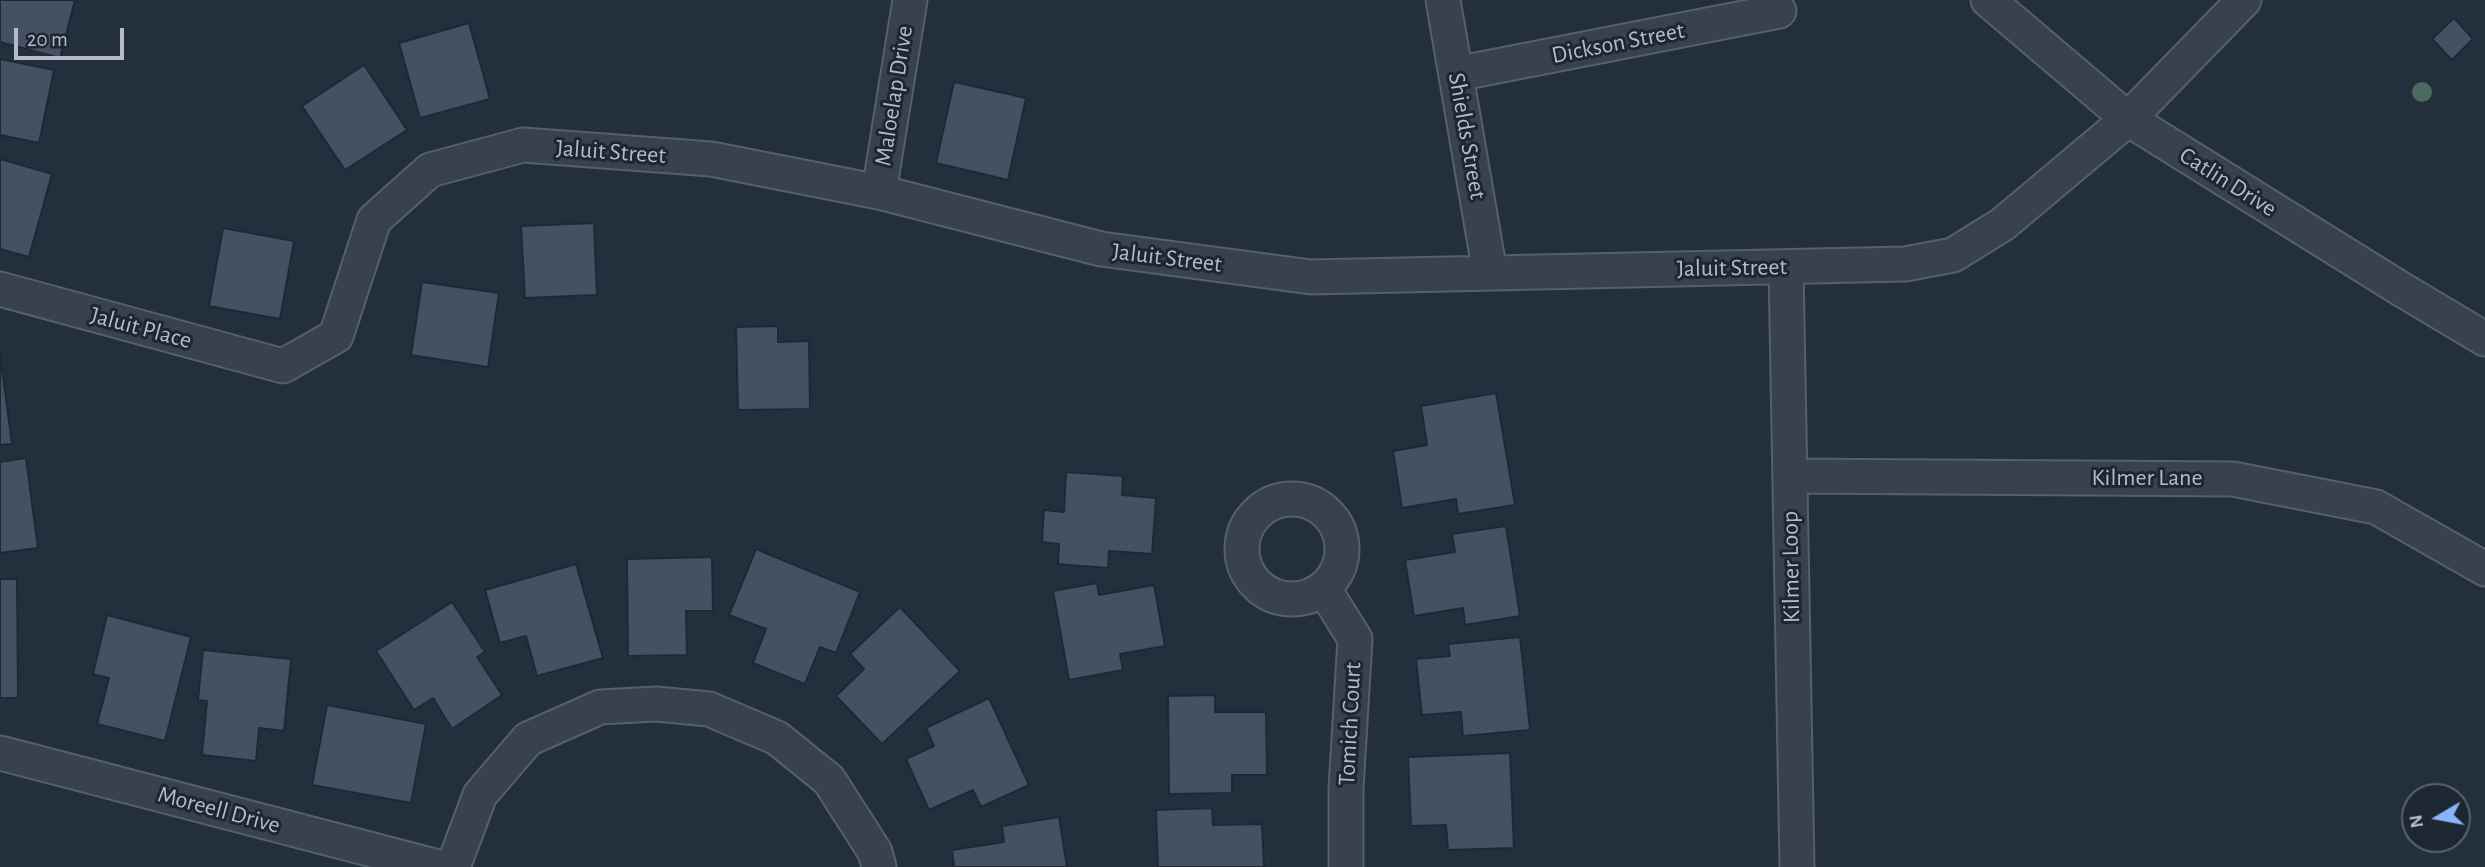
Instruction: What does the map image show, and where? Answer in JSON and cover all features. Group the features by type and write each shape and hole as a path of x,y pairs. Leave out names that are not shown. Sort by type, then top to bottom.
{"street":[{"name":"Maloelap Drive","path":"879,192 910,0"},
{"name":"Shields Street","path":"1443,0 1490,273"},
{"name":"Catlin Drive","path":"1988,0 2128,119 2485,339"},
{"name":"Jaluit Street","path":"283,366 336,336 374,220 430,170 523,145 711,159 879,192 1114,251 1311,277 1905,264 1953,255 2003,224 2128,119 2244,0"},
{"name":"Dickson Street","path":"1456,74 1779,11"},
{"name":"Kilmer Loop","path":"1786,267 1797,867"},
{"name":"Jaluit Place","path":"0,289 283,366"},
{"name":"Kilmer Lane","path":"1790,477 2233,479 2376,507 2485,569"},
{"name":"Tomich Court","path":"1324,589 1355,639 1346,788 1346,867"},
{"path":"453,867 480,795 528,739 600,706 656,704 709,709 776,738 829,780 875,852 879,867"},
{"name":"Moreell Drive","path":"0,753 438,867"}],"building":[{"path":"0,0 75,0 60,58 0,42"},
{"path":"2454,18 2473,39 2452,60 2432,39"},
{"path":"469,23 490,99 420,118 399,43"},
{"path":"0,59 54,70 39,143 0,135"},
{"path":"364,65 407,130 345,170 302,106"},
{"path":"954,82 1026,98 1008,180 936,163"},
{"path":"0,159 52,174 29,257 0,249"},
{"path":"594,223 597,295 525,298 521,226"},
{"path":"223,228 294,241 280,319 209,306"},
{"path":"422,282 499,293 488,367 411,355"},
{"path":"778,326 778,342 809,341 810,409 738,410 736,327"},
{"path":"0,354 12,444 0,445"},
{"path":"1496,393 1515,505 1458,514 1456,499 1402,508 1393,451 1427,445 1421,406"},
{"path":"26,458 38,548 0,553 0,462"},
{"path":"1066,472 1123,476 1122,495 1156,498 1152,554 1109,551 1108,568 1058,564 1059,544 1042,542 1044,510 1064,512"},
{"path":"1506,526 1520,616 1465,625 1463,608 1414,616 1405,560 1455,552 1452,534"},
{"path":"756,549 860,592 836,653 820,647 805,684 753,663 766,629 729,615"},
{"path":"712,557 713,611 686,611 687,655 628,656 627,559"},
{"path":"576,564 603,658 537,676 526,636 500,643 485,590"},
{"path":"0,579 17,579 18,698 0,698"},
{"path":"1097,583 1099,595 1154,585 1165,646 1120,654 1123,670 1069,680 1053,591"},
{"path":"452,602 485,652 477,657 502,695 452,729 433,698 414,710 376,651"},
{"path":"900,607 960,671 882,744 836,696 864,669 850,654"},
{"path":"107,615 191,637 165,741 97,724 109,678 93,674"},
{"path":"1520,637 1530,730 1463,736 1461,712 1422,715 1416,659 1450,656 1448,644"},
{"path":"203,650 291,659 284,731 259,728 256,761 202,755 207,701 198,700"},
{"path":"1215,695 1215,712 1266,712 1267,775 1232,775 1232,793 1169,794 1168,696"},
{"path":"989,698 1029,785 981,807 973,790 929,810 906,759 934,746 926,728"},
{"path":"327,705 426,724 411,803 312,785"},
{"path":"1510,753 1514,848 1448,850 1446,825 1411,826 1408,757"},
{"path":"1212,808 1213,825 1262,824 1264,867 1158,867 1156,810"},
{"path":"1059,817 1067,867 954,867 952,850 1004,842 1002,826"}]}
